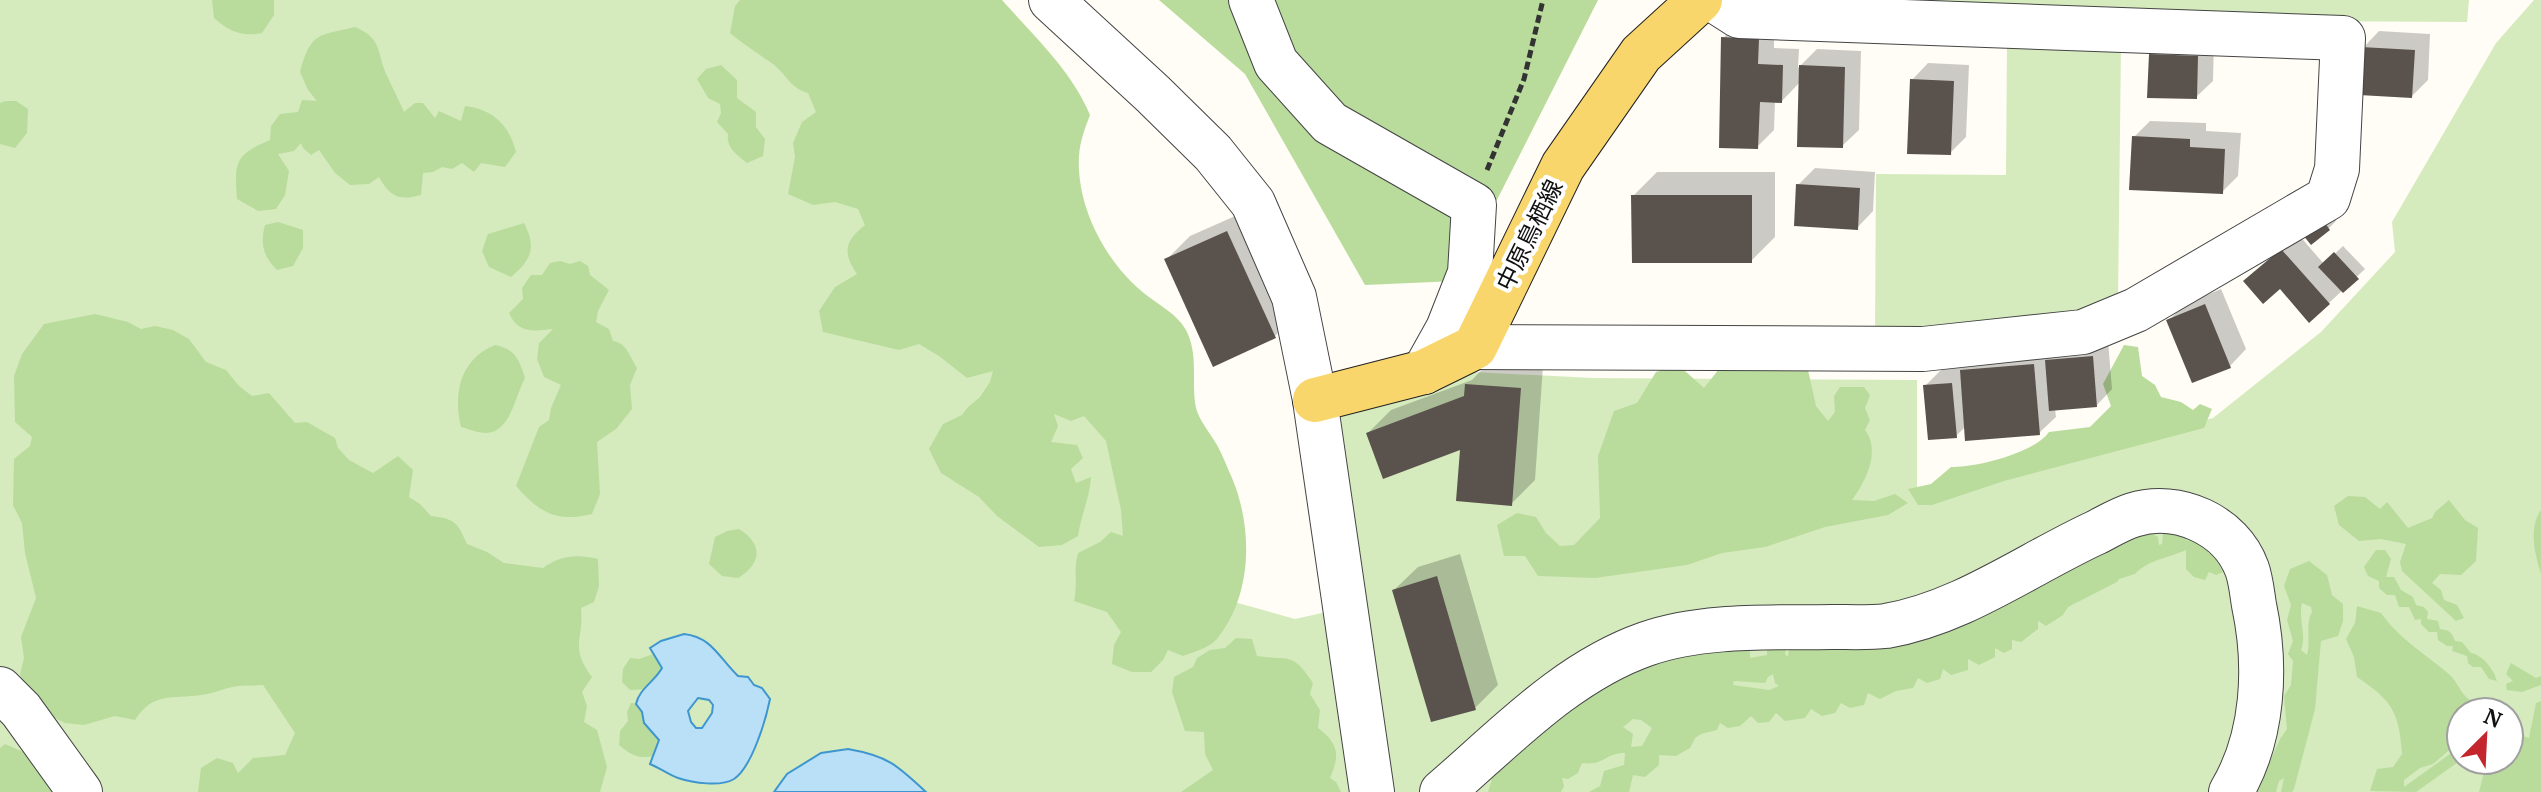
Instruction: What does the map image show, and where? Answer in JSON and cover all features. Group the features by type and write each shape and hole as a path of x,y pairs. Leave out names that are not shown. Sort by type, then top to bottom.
{"main road":[{"name":"中原鳥栖線","path":"1475,347 1563,166 1641,54 1700,0"},
{"path":"1315,400 1424,372 1475,347"}],"street":[{"path":"1051,0 1213,153 1253,203 1294,297 1315,400 1372,792"},
{"path":"1251,0 1276,63 1330,123 1474,205 1470,273 1448,329 1424,372"},
{"path":"1475,347 1923,349 2083,332 2136,310 2328,198 2337,169 2343,38 1739,16 1714,0"},
{"path":"1442,792 1557,692 1603,663 1647,643 1748,629 1885,626 1947,609 2135,514 2173,511 2205,521 2230,539 2247,569 2255,605 2261,674 2258,721 2231,792"},
{"path":"0,689 21,710 80,792"}],"path":[{"path":"1474,205 1524,79 1543,0"}],"green space":[{"path":"0,0 876,0 1202,593 1295,619 1362,604 1337,411 1472,372 1593,378 1917,380 1917,496 2213,418 2321,332 2395,252 2392,222 2496,43 2534,0 2541,0 2541,792 0,792"},
{"path":"212,0 274,0 274,15 262,33 242,34 214,18"},
{"path":"740,0 1002,0 1073,83 1090,115 1079,156 1079,175 1088,214 1118,267 1145,294 1173,314 1186,330 1194,359 1196,408 1232,478 1244,518 1246,561 1243,583 1228,622 1213,643 1183,656 1168,650 1151,672 1132,672 1112,664 1114,645 1121,632 1107,612 1074,601 1078,553 1100,542 1111,532 1123,536 1121,510 1106,441 1084,416 1071,421 1054,414 1058,426 1051,442 1077,445 1083,458 1071,469 1076,483 1091,477 1078,536 1062,545 1039,547 997,516 979,497 941,473 929,449 943,424 962,415 980,397 993,371 967,378 919,344 899,350 823,332 819,311 835,287 857,274 849,259 848,247 853,236 865,225 858,209 835,202 813,205 788,194 795,157 793,143 802,122 816,112 808,93 797,88 773,64 730,33 735,6"},
{"path":"1159,0 1598,0 1456,281 1365,285 1245,74"},
{"path":"1767,0 2469,0 2467,22 2292,21"},
{"path":"355,27 375,42 404,112 415,103 423,103 435,118 439,111 461,121 465,106 484,111 504,126 516,152 505,167 481,163 474,172 462,163 452,169 442,167 423,173 421,195 407,198 391,193 379,177 369,184 350,185 335,173 319,150 311,155 301,143 294,151 278,154 289,171 285,195 276,209 258,211 237,199 237,168 243,156 270,140 271,126 280,114 298,112 302,100 317,101 300,72 308,49 325,34"},
{"path":"2007,43 2121,44 2118,300 2062,316 1875,337 1876,174 2006,175"},
{"path":"721,65 737,80 737,98 756,112 756,127 765,139 763,156 747,163 733,151 728,134 717,122 721,113 720,104 708,98 697,79 706,69"},
{"path":"16,101 28,109 27,133 15,148 0,144 0,103"},
{"path":"278,222 303,230 303,248 293,266 277,270 266,255 263,238 265,225"},
{"path":"524,223 531,247 523,265 511,277 489,267 482,251 488,234"},
{"path":"560,261 570,264 580,261 588,266 590,275 609,290 596,322 609,329 613,341 625,348 637,368 630,385 632,409 616,429 597,442 600,494 592,514 568,517 541,509 516,486 539,427 549,420 561,385 544,377 537,359 539,343 553,329 522,328 509,313 523,299 522,288 531,275 542,275 550,263"},
{"path":"95,314 128,322 141,329 155,326 173,330 189,339 206,362 226,370 252,396 269,393 295,423 307,422 335,438 338,448 349,460 373,473 398,456 413,470 409,497 431,516 455,523 467,544 504,563 543,568 569,557 598,559 599,586 594,602 581,608 579,650 592,677 582,692 587,706 584,722 597,730 607,767 600,792 198,792 201,768 217,758 233,763 238,773 253,758 285,755 295,733 263,685 164,698 149,705 135,720 115,716 84,725 65,723 43,712 32,700 20,675 24,658 21,637 36,598 25,553 22,523 13,505 14,459 30,446 32,437 15,422 14,376 22,354 44,324"},
{"path":"495,345 512,352 525,378 507,420 494,431 483,433 461,427 459,390 474,359"},
{"path":"2124,345 2138,347 2142,376 2155,385 2161,397 2181,402 2193,410 2200,404 2212,409 2204,428 2004,481 1932,505 1918,505 1908,489 1931,484 1951,467 1974,465 2018,453 2042,440 2049,432 2090,427 2111,406 2103,384"},
{"path":"1672,367 1685,371 1704,388 1719,369 1808,370 1816,406 1828,421 1835,412 1834,396 1840,387 1864,387 1870,395 1865,408 1870,420 1865,430 1870,438 1872,456 1862,484 1852,500 1874,501 1895,494 1908,503 1888,515 1825,527 1765,547 1722,553 1687,565 1595,578 1538,576 1525,556 1504,556 1497,525 1517,513 1536,517 1546,533 1560,546 1574,545 1600,518 1598,456 1614,411 1637,403 1656,372"},
{"path":"2348,496 2365,497 2380,509 2387,502 2408,528 2432,518 2449,500 2465,520 2478,528 2476,561 2461,575 2440,574 2432,583 2441,590 2444,600 2457,605 2464,618 2456,621 2402,571 2400,562 2406,544 2381,539 2359,541 2339,525 2334,506"},
{"path":"2541,510 2541,574 2534,533"},
{"path":"739,529 756,547 755,560 738,578 722,576 709,564 715,537"},
{"path":"2149,532 2158,537 2159,545 2162,544 2163,533 2183,534 2187,541 2203,537 2209,544 2208,553 2224,558 2226,571 2216,575 2209,572 2205,580 2194,577 2186,569 2186,550 2119,579 2068,607 2063,615 2046,626 2038,621 2038,629 2021,642 2012,640 2012,649 2004,653 1995,648 1995,657 1979,665 1968,659 1968,670 1951,675 1943,669 1940,679 1927,683 1918,678 1913,688 1896,691 1880,699 1868,693 1864,705 1850,708 1841,703 1835,713 1822,716 1811,709 1805,718 1785,721 1776,713 1769,722 1758,723 1751,716 1740,726 1728,728 1720,723 1717,730 1701,734 1690,748 1676,756 1659,755 1659,765 1645,777 1633,775 1629,792 1589,792 1600,786 1604,771 1624,765 1625,753 1595,763 1582,763 1578,773 1568,779 1562,778 1564,786 1561,792 1488,792 1496,765 1513,748 1528,748 1526,739 1594,683 1690,648 1750,645 1750,658 1767,655 1767,646 1786,649 1785,655 1788,656 1790,642 1935,628 1943,633 1945,622 2056,572 2065,573 2094,551 2128,541 2136,534","holes":["1773,674 1779,686 1769,690 1733,685 1734,681 1765,683","1633,719 1641,720 1652,728 1642,746 1631,747 1633,734 1623,727"]},
{"path":"2376,550 2385,550 2391,559 2386,577 2394,577 2401,590 2413,597 2416,605 2424,607 2428,612 2427,619 2438,621 2440,629 2450,632 2455,641 2462,642 2471,653 2484,660 2497,681 2489,679 2481,667 2468,663 2467,656 2452,651 2453,646 2438,640 2437,632 2429,632 2421,624 2421,619 2415,620 2409,607 2399,607 2395,595 2387,595 2379,588 2379,581 2368,576 2364,567"},
{"path":"2309,561 2327,575 2332,595 2343,604 2343,621 2338,636 2321,641 2315,709 2294,789 2292,792 2281,792 2284,778 2279,781 2276,792 2256,792 2287,729 2284,696 2291,685 2293,661 2288,654 2293,641 2287,620 2291,605 2284,586 2290,569","holes":["2302,603 2311,607 2312,612 2307,655 2301,650"]},
{"path":"2357,606 2381,613 2405,639 2451,676 2465,696 2445,696 2445,754 2404,780 2404,787 2445,758 2445,771 2416,792 2370,791 2377,769 2393,767 2402,754 2399,727 2392,708 2357,677 2354,657 2346,639 2355,623"},
{"path":"1236,638 1252,639 1257,656 1290,659 1313,683 1310,694 1320,710 1318,728 1336,750 1330,778 1341,792 1181,792 1213,770 1205,754 1204,732 1185,731 1172,692 1174,677 1193,667 1197,658 1210,650 1225,648"},
{"path":"659,652 665,664 651,689 630,690 622,682 623,669 630,658 639,659"},
{"path":"2511,663 2536,678 2541,676 2541,685 2522,692 2507,690 2506,684 2513,681 2506,674"},
{"path":"2541,701 2541,792 2479,792 2483,776 2525,776 2525,737 2529,738 2536,703"},
{"path":"631,703 647,704 668,736 663,754 640,757 619,745 620,731 628,721 627,712"},
{"path":"5,744 28,754 69,792 0,792 0,748"}],"water":[{"path":"684,634 702,639 738,676 748,677 770,699 752,754 734,779 715,784 691,781 675,777 650,764 659,740 644,723 642,712 636,704 640,694 662,668 650,648","holes":["698,698 709,700 713,705 712,713 702,728 696,728 688,711"]},
{"path":"848,749 891,763 926,792 774,792 787,774 821,753"}],"building":[{"path":"1721,37 1759,39 1758,64 1783,65 1782,103 1760,102 1758,149 1719,148"},
{"path":"2361,47 2415,50 2412,98 2359,95"},
{"path":"2149,54 2198,56 2197,99 2147,98"},
{"path":"1799,65 1845,67 1843,148 1797,147"},
{"path":"1910,79 1954,81 1951,155 1907,154"},
{"path":"2132,136 2190,139 2190,147 2225,149 2223,194 2129,190"},
{"path":"1796,184 1860,188 1858,230 1794,226"},
{"path":"1631,195 1752,195 1752,263 1632,263"},
{"path":"2319,215 2330,230 2311,245 2299,230"},
{"path":"1227,231 1276,338 1213,367 1164,259"},
{"path":"2281,249 2330,304 2309,323 2280,289 2263,304 2243,281"},
{"path":"2334,252 2359,279 2343,293 2318,267"},
{"path":"2205,304 2231,368 2192,383 2166,320"},
{"path":"2093,356 2097,407 2049,411 2045,360"},
{"path":"2034,364 2040,435 1965,441 1960,370"},
{"path":"1952,383 1957,438 1928,440 1923,385"},
{"path":"1465,384 1521,388 1512,506 1456,501 1460,450 1383,479 1366,433 1464,396"},
{"path":"1437,576 1476,710 1431,722 1392,590"}]}
